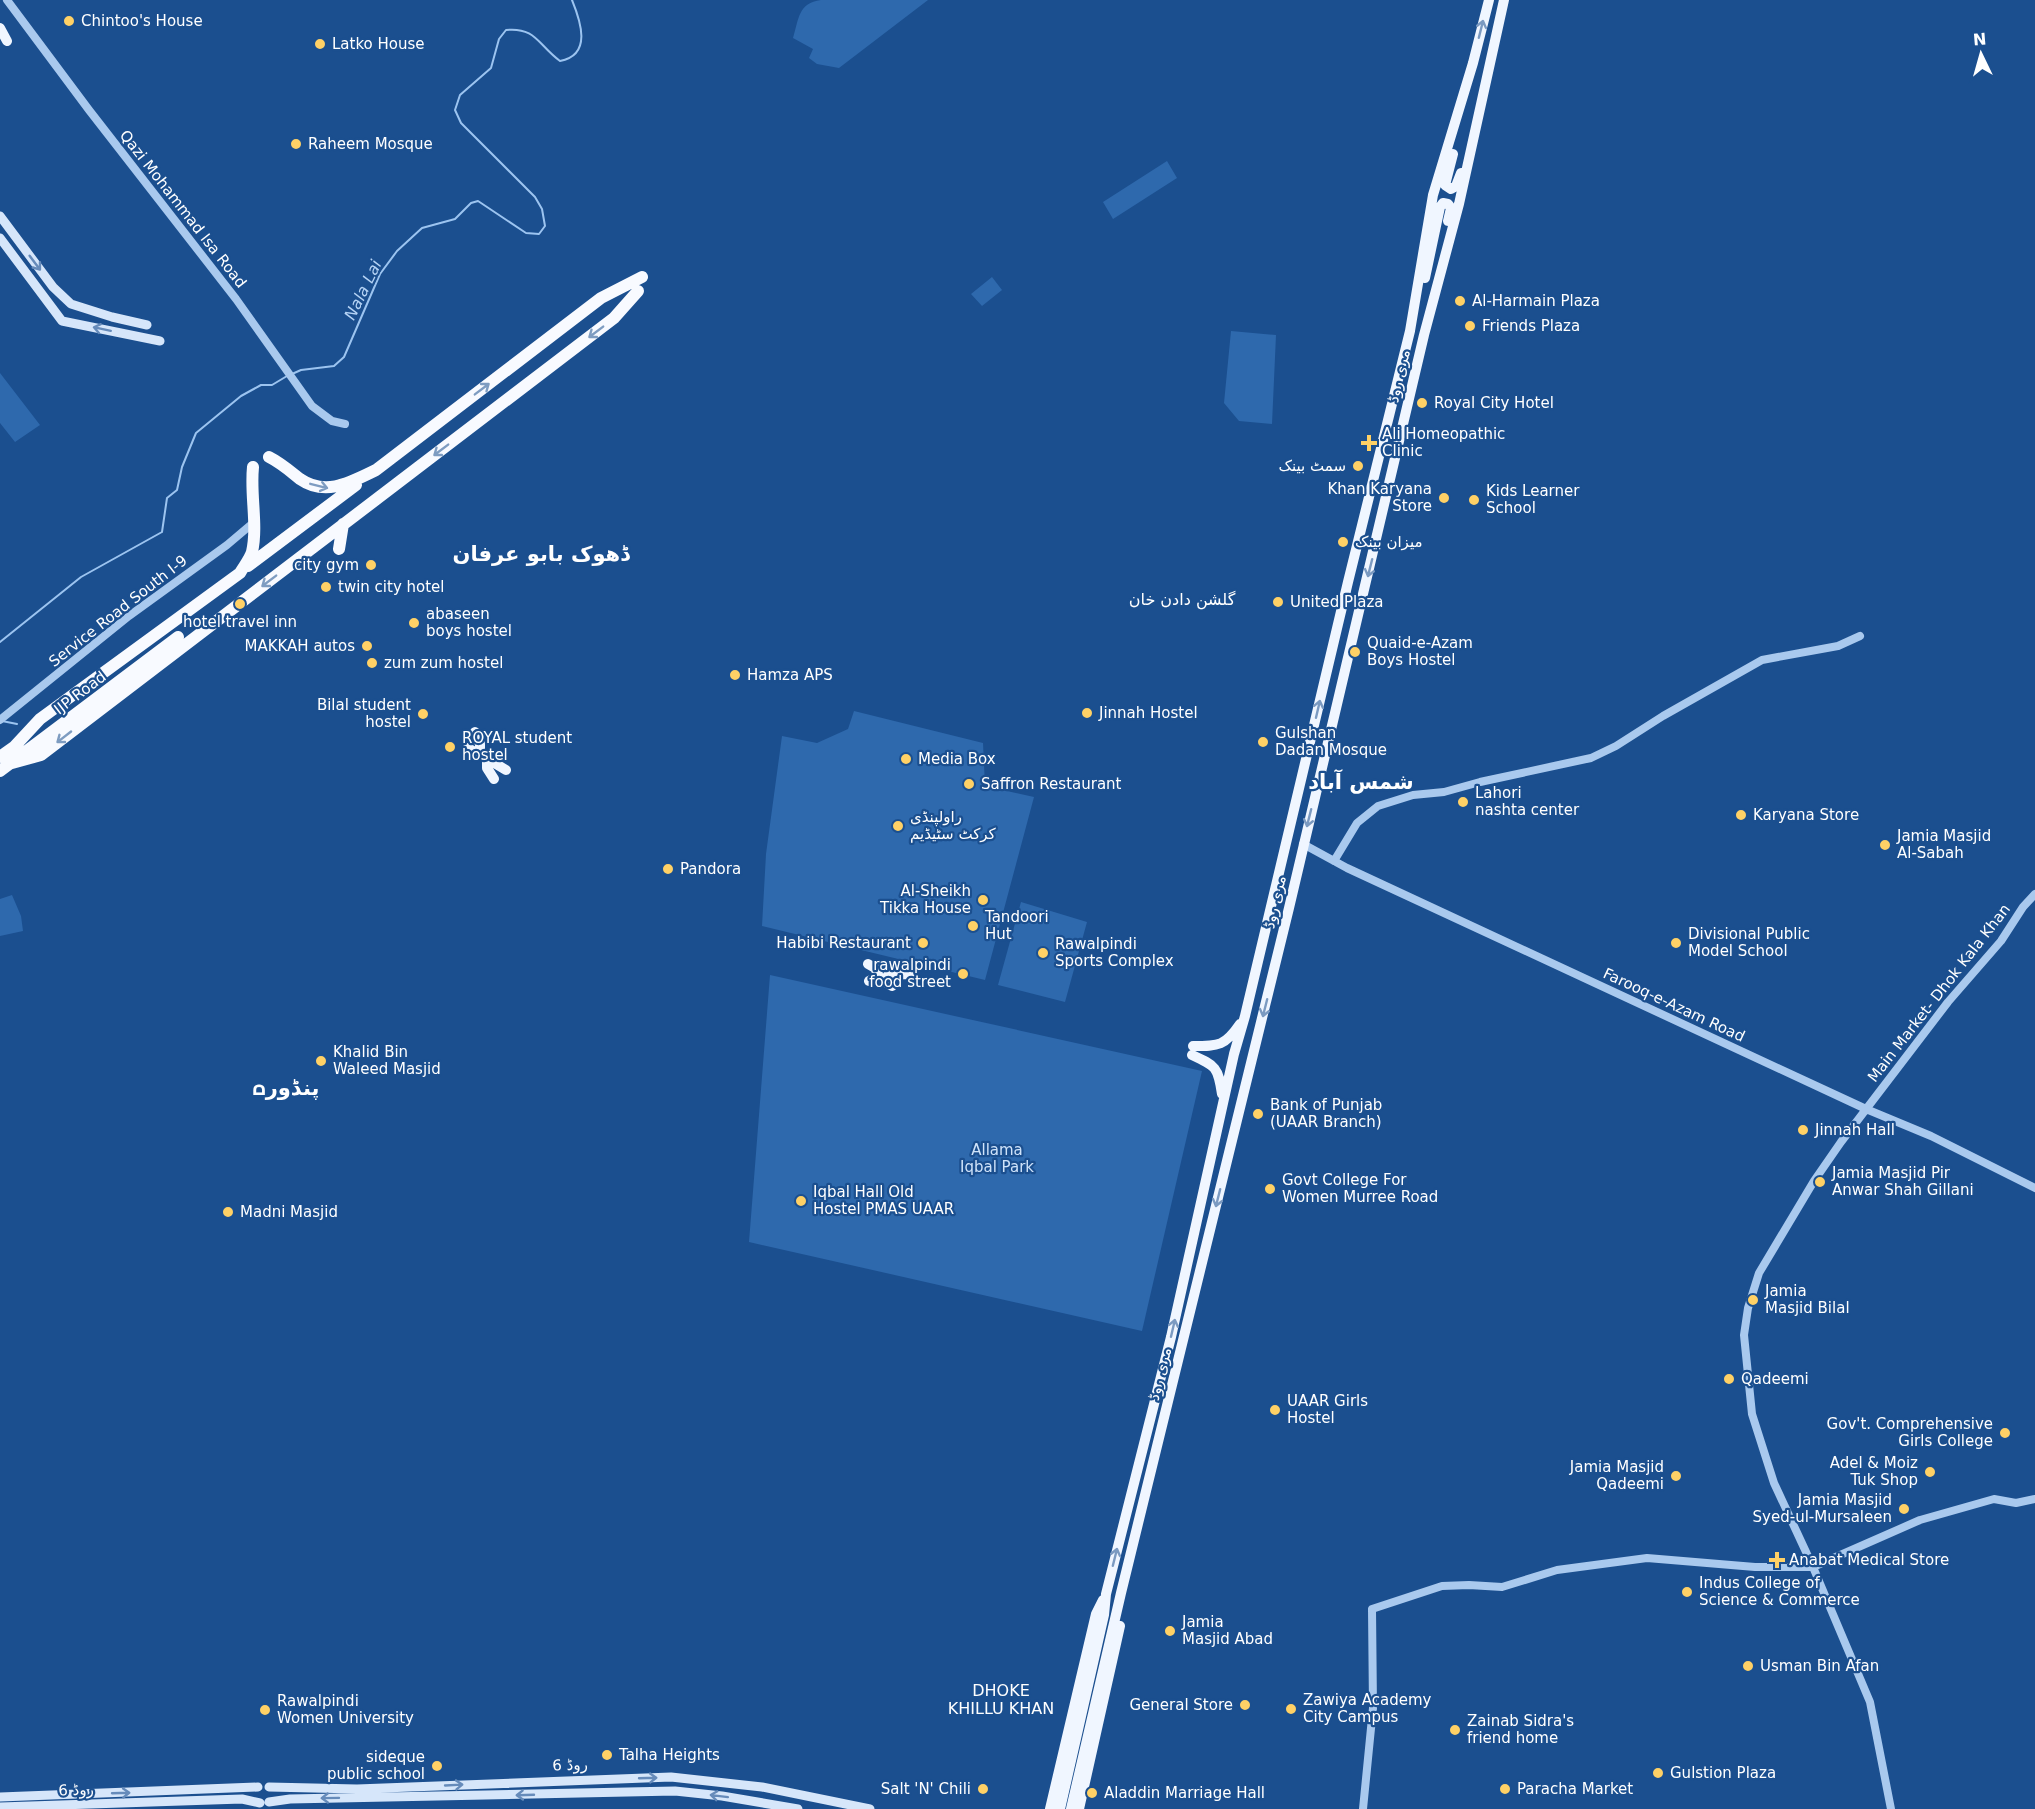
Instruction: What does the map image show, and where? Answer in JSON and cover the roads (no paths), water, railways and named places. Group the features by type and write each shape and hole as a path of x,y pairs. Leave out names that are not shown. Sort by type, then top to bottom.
{"highway":[{"path":"14,747 40,719 240,573 601,298 642,277"},
{"path":"12,763 41,755 614,318 638,291"},
{"path":"269,457 302,480 316,486 331,488 343,486 376,470"},
{"path":"240,573 252,554 253,466"},
{"path":"339,549 343,524"},
{"name":"IJP Road","path":"0,757 175,634 0,771"}],"main road":[{"name":"مری روڈ","path":"1071,1809 1106,1594 1171,1337 1234,1054 1410,331 1433,195 1473,63 1489,0"},
{"name":"مری روڈ","path":"1060,1809 1121,1593 1284,931 1424,335 1459,204 1504,0"},
{"path":"0,28 7,41"},
{"path":"1473,63 1461,125 1445,185 1451,189 1456,186 1460,174 1467,134 1497,30"},
{"path":"1410,331 1429,266 1440,207 1443,203 1448,204 1451,208 1434,278 1424,335"},
{"path":"0,216 53,287 70,304 76,323"},
{"path":"0,238 62,321 160,341"},
{"path":"70,304 147,325"},
{"path":"468,748 475,752 480,750 475,732"},
{"path":"494,779 487,768 487,763 492,761 506,770"},
{"path":"868,964 878,974 877,978 869,981"},
{"path":"892,986 885,982 886,977 910,974"},
{"name":"مری روڈ","path":"1224,1103 1220,1074 1211,1064 1192,1051 1223,1044 1245,1016"},
{"path":"1079,1809 1115,1657 1122,1615 1121,1593"},
{"path":"1050,1809 1096,1614 1106,1594"},
{"name":"روڈ 6","path":"269,1786 357,1789 671,1777 762,1787 870,1809"},
{"path":"269,1786 273,1794 264,1802 254,1794 258,1787 269,1786"},
{"name":"روڈ 6","path":"0,1797 258,1787"},
{"name":"روڈ 6","path":"0,1807 242,1799 264,1802 290,1799 675,1791 722,1796 798,1809"}],"street":[{"name":"Qazi Mohammad Isa Road","path":"7,0 236,299 312,406 332,421 345,423"},
{"name":"Service Road South I-9","path":"0,720 136,610 227,545 253,523"},
{"path":"1334,861 1357,823 1378,806 1413,795 1444,792 1591,758 1616,746 1762,660 1838,646 1860,636"},
{"name":"Farooq-e-Azam Road","path":"1303,844 1334,861 1866,1109 1931,1136 2035,1188"},
{"name":"Main Market- Dhok Kala Khan","path":"1891,1809 1870,1702 1813,1567 1773,1483 1752,1414 1744,1335 1748,1308 1759,1273 1814,1181 1948,1002 2001,941 2023,907 2035,894"},
{"path":"1363,1809 1373,1708 1371,1609 1442,1586 1502,1587 1557,1570 1647,1558 1755,1567 1813,1567 1920,1520 1994,1499 2016,1503 2035,1499"}],"waterway":[{"name":"Nala Lai","path":"292,374 301,370 334,366 344,357 380,274 397,251 422,228 455,219 471,203 478,201 526,233 539,234 545,226 542,209 535,197 461,123 455,110 460,95 491,68 499,39 506,30 524,31 530,34 560,61 570,58 577,52 580,45 581,27 572,0"},
{"name":"Nala Lai","path":"0,642 81,577 162,532 167,498 177,490 182,467 196,433 241,396 261,385 272,385 287,376"},
{"name":"Nala Lai","path":"2,721 17,724"}],"place":[{"name":"Chintoo's House","path":"69,21"},
{"name":"Latko House","path":"320,44"},
{"name":"Raheem Mosque","path":"296,144"},
{"name":"Al-Harmain Plaza","path":"1460,301"},
{"name":"Friends Plaza","path":"1470,326"},
{"name":"Royal City Hotel","path":"1422,403"},
{"name":"Ali Homeopathic Clinic","path":"1369,443"},
{"name":"سمٹ بینک","path":"1358,466"},
{"name":"Khan Karyana Store","path":"1444,498"},
{"name":"Kids Learner School","path":"1474,500"},
{"name":"میزان بینک","path":"1343,542"},
{"name":"city gym","path":"371,565"},
{"name":"twin city hotel","path":"326,587"},
{"name":"United Plaza","path":"1278,602"},
{"name":"hotel travel inn","path":"240,604"},
{"name":"abaseen boys hostel","path":"414,623"},
{"name":"MAKKAH autos","path":"367,646"},
{"name":"Quaid-e-Azam Boys Hostel","path":"1355,652"},
{"name":"zum zum hostel","path":"372,663"},
{"name":"Hamza APS","path":"735,675"},
{"name":"Jinnah Hostel","path":"1087,713"},
{"name":"Bilal student hostel","path":"423,714"},
{"name":"Gulshan Dadan Mosque","path":"1263,742"},
{"name":"ROYAL student hostel","path":"450,747"},
{"name":"Media Box","path":"906,759"},
{"name":"Saffron Restaurant","path":"969,784"},
{"name":"Lahori nashta center","path":"1463,802"},
{"name":"Karyana Store","path":"1741,815"},
{"name":"راولپنڈی کرکٹ سٹیڈیم","path":"898,826"},
{"name":"Jamia Masjid Al-Sabah","path":"1885,845"},
{"name":"Pandora","path":"668,869"},
{"name":"Al-Sheikh Tikka House","path":"983,900"},
{"name":"Tandoori Hut","path":"973,926"},
{"name":"Habibi Restaurant","path":"923,943"},
{"name":"Divisional Public Model School","path":"1676,943"},
{"name":"Rawalpindi Sports Complex","path":"1043,953"},
{"name":"rawalpindi food street","path":"963,974"},
{"name":"Khalid Bin Waleed Masjid","path":"321,1061"},
{"name":"Bank of Punjab (UAAR Branch)","path":"1258,1114"},
{"name":"Jinnah Hall","path":"1803,1130"},
{"name":"Jamia Masjid Pir Anwar Shah Gillani","path":"1820,1182"},
{"name":"Govt College For Women Murree Road","path":"1270,1189"},
{"name":"Iqbal Hall Old Hostel PMAS UAAR","path":"801,1201"},
{"name":"Madni Masjid","path":"228,1212"},
{"name":"Jamia Masjid Bilal","path":"1753,1300"},
{"name":"Qadeemi","path":"1729,1379"},
{"name":"UAAR Girls Hostel","path":"1275,1410"},
{"name":"Gov't. Comprehensive Girls College","path":"2005,1433"},
{"name":"Adel & Moiz Tuk Shop","path":"1930,1472"},
{"name":"Jamia Masjid Qadeemi","path":"1676,1476"},
{"name":"Jamia Masjid Syed-ul-Mursaleen","path":"1904,1509"},
{"name":"Anabat Medical Store","path":"1777,1560"},
{"name":"Indus College of Science & Commerce","path":"1687,1592"},
{"name":"Jamia Masjid Abad","path":"1170,1631"},
{"name":"Usman Bin Afan","path":"1748,1666"},
{"name":"General Store","path":"1245,1705"},
{"name":"Zawiya Academy City Campus","path":"1291,1709"},
{"name":"Rawalpindi Women University","path":"265,1710"},
{"name":"Zainab Sidra's friend home","path":"1455,1730"},
{"name":"Talha Heights","path":"607,1755"},
{"name":"sideque public school","path":"437,1766"},
{"name":"Gulstion Plaza","path":"1658,1773"},
{"name":"Salt 'N' Chili","path":"983,1789"},
{"name":"Paracha Market","path":"1505,1789"},
{"name":"Aladdin Marriage Hall","path":"1092,1793"}],"district":[{"name":"ڈھوک بابو عرفان","path":"541,554"},
{"name":"گلشن دادن خان","path":"1182,599"},
{"name":"شمس آباد","path":"1361,782"},
{"name":"پنڈورہ","path":"286,1088"},
{"name":"DHOKE KHILLU KHAN","path":"1001,1699"}],"park label":[{"name":"Allama Iqbal Park","path":"997,1158"}]}
